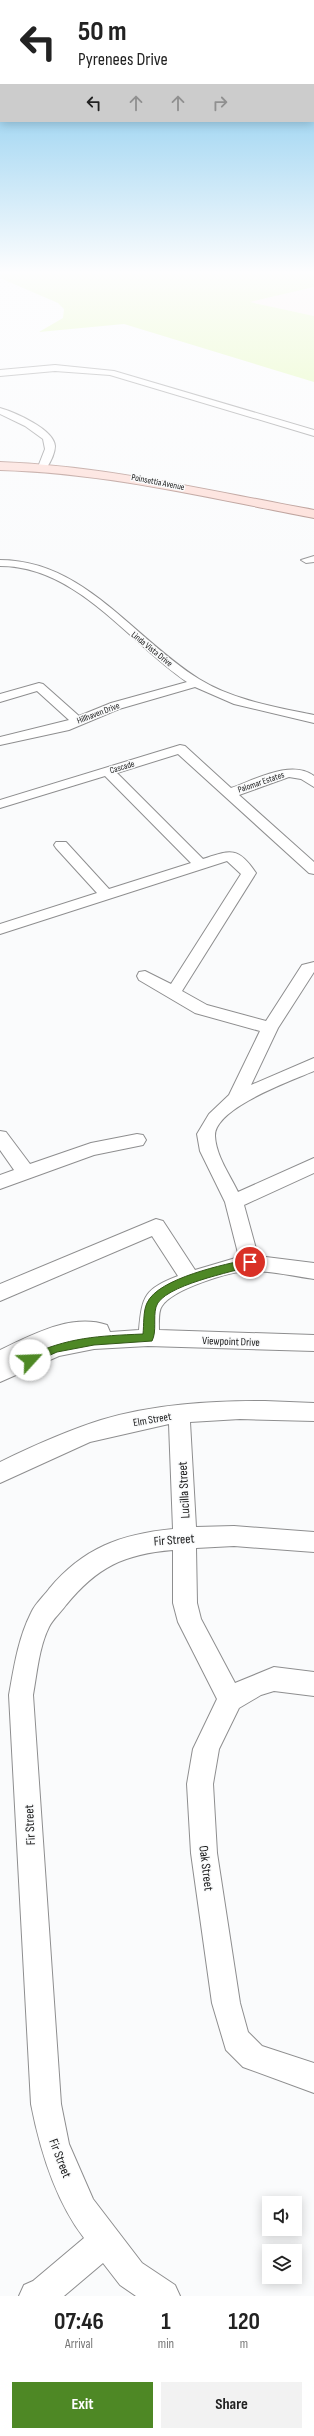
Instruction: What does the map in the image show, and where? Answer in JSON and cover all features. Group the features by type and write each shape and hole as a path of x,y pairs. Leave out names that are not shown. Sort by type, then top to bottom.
{"main road":[{"name":"Poinsettia Avenue","path":"0,466 43,467 134,477 314,514"}],"street":[{"path":"131,378 314,433"},
{"path":"0,410 39,430 46,436 50,443 50,450 43,467"},
{"name":"Linda Vista Drive","path":"0,563 37,567 66,582 86,595 158,655 196,683 235,700 314,719"},
{"name":"Hillhaven Drive","path":"0,742 64,727 115,706 196,683"},
{"path":"0,698 39,687 77,721"},
{"name":"Cascade","path":"0,804 180,749 230,793"},
{"path":"108,771 200,864"},
{"name":"Palomar Estates","path":"230,793 288,773 305,776 314,783"},
{"path":"230,793 314,870"},
{"path":"61,845 106,894"},
{"path":"3,923 106,894 230,855 249,874 173,993"},
{"path":"236,1098 270,1028 308,969 314,967"},
{"path":"145,976 201,1009 270,1028"},
{"path":"250,1262 234,1202 209,1151 206,1134 215,1118 236,1098 314,1064"},
{"path":"0,1137 25,1171"},
{"path":"0,1182 25,1171 91,1148 137,1140"},
{"path":"234,1202 314,1165"},
{"path":"0,1293 156,1226 191,1279"},
{"path":"148,1338 151,1304 166,1290 191,1279 231,1266 250,1262 314,1271"},
{"name":"Viewpoint Drive","path":"0,1358 51,1336 75,1331 118,1330 148,1338"},
{"name":"Viewpoint Drive","path":"0,1373 56,1348 94,1341 148,1338 314,1343"},
{"name":"Elm Street","path":"0,1473 46,1450 117,1425 179,1414 280,1410 314,1412"},
{"name":"Lucilla Street","path":"179,1414 185,1538 183,1568 185,1603 190,1622 230,1699"},
{"name":"Fir Street","path":"164,2296 131,2274 104,2242 82,2210 57,2152 46,2104 21,1695 30,1646 40,1618 74,1578 101,1557 143,1542 185,1538 241,1537 314,1542"},
{"path":"230,1699 255,1685 274,1679 314,1684"},
{"name":"Oak Street","path":"230,1699 218,1721 206,1749 200,1784 204,1853 226,2003 236,2040 253,2057 314,2078"},
{"path":"35,2296 44,2292 104,2242"}],"green space":[{"path":"301,378 314,378 314,382"}],"route":[{"path":"30,1360 56,1348 94,1341 148,1338 151,1304 166,1290 191,1279 231,1266 250,1262"}]}
